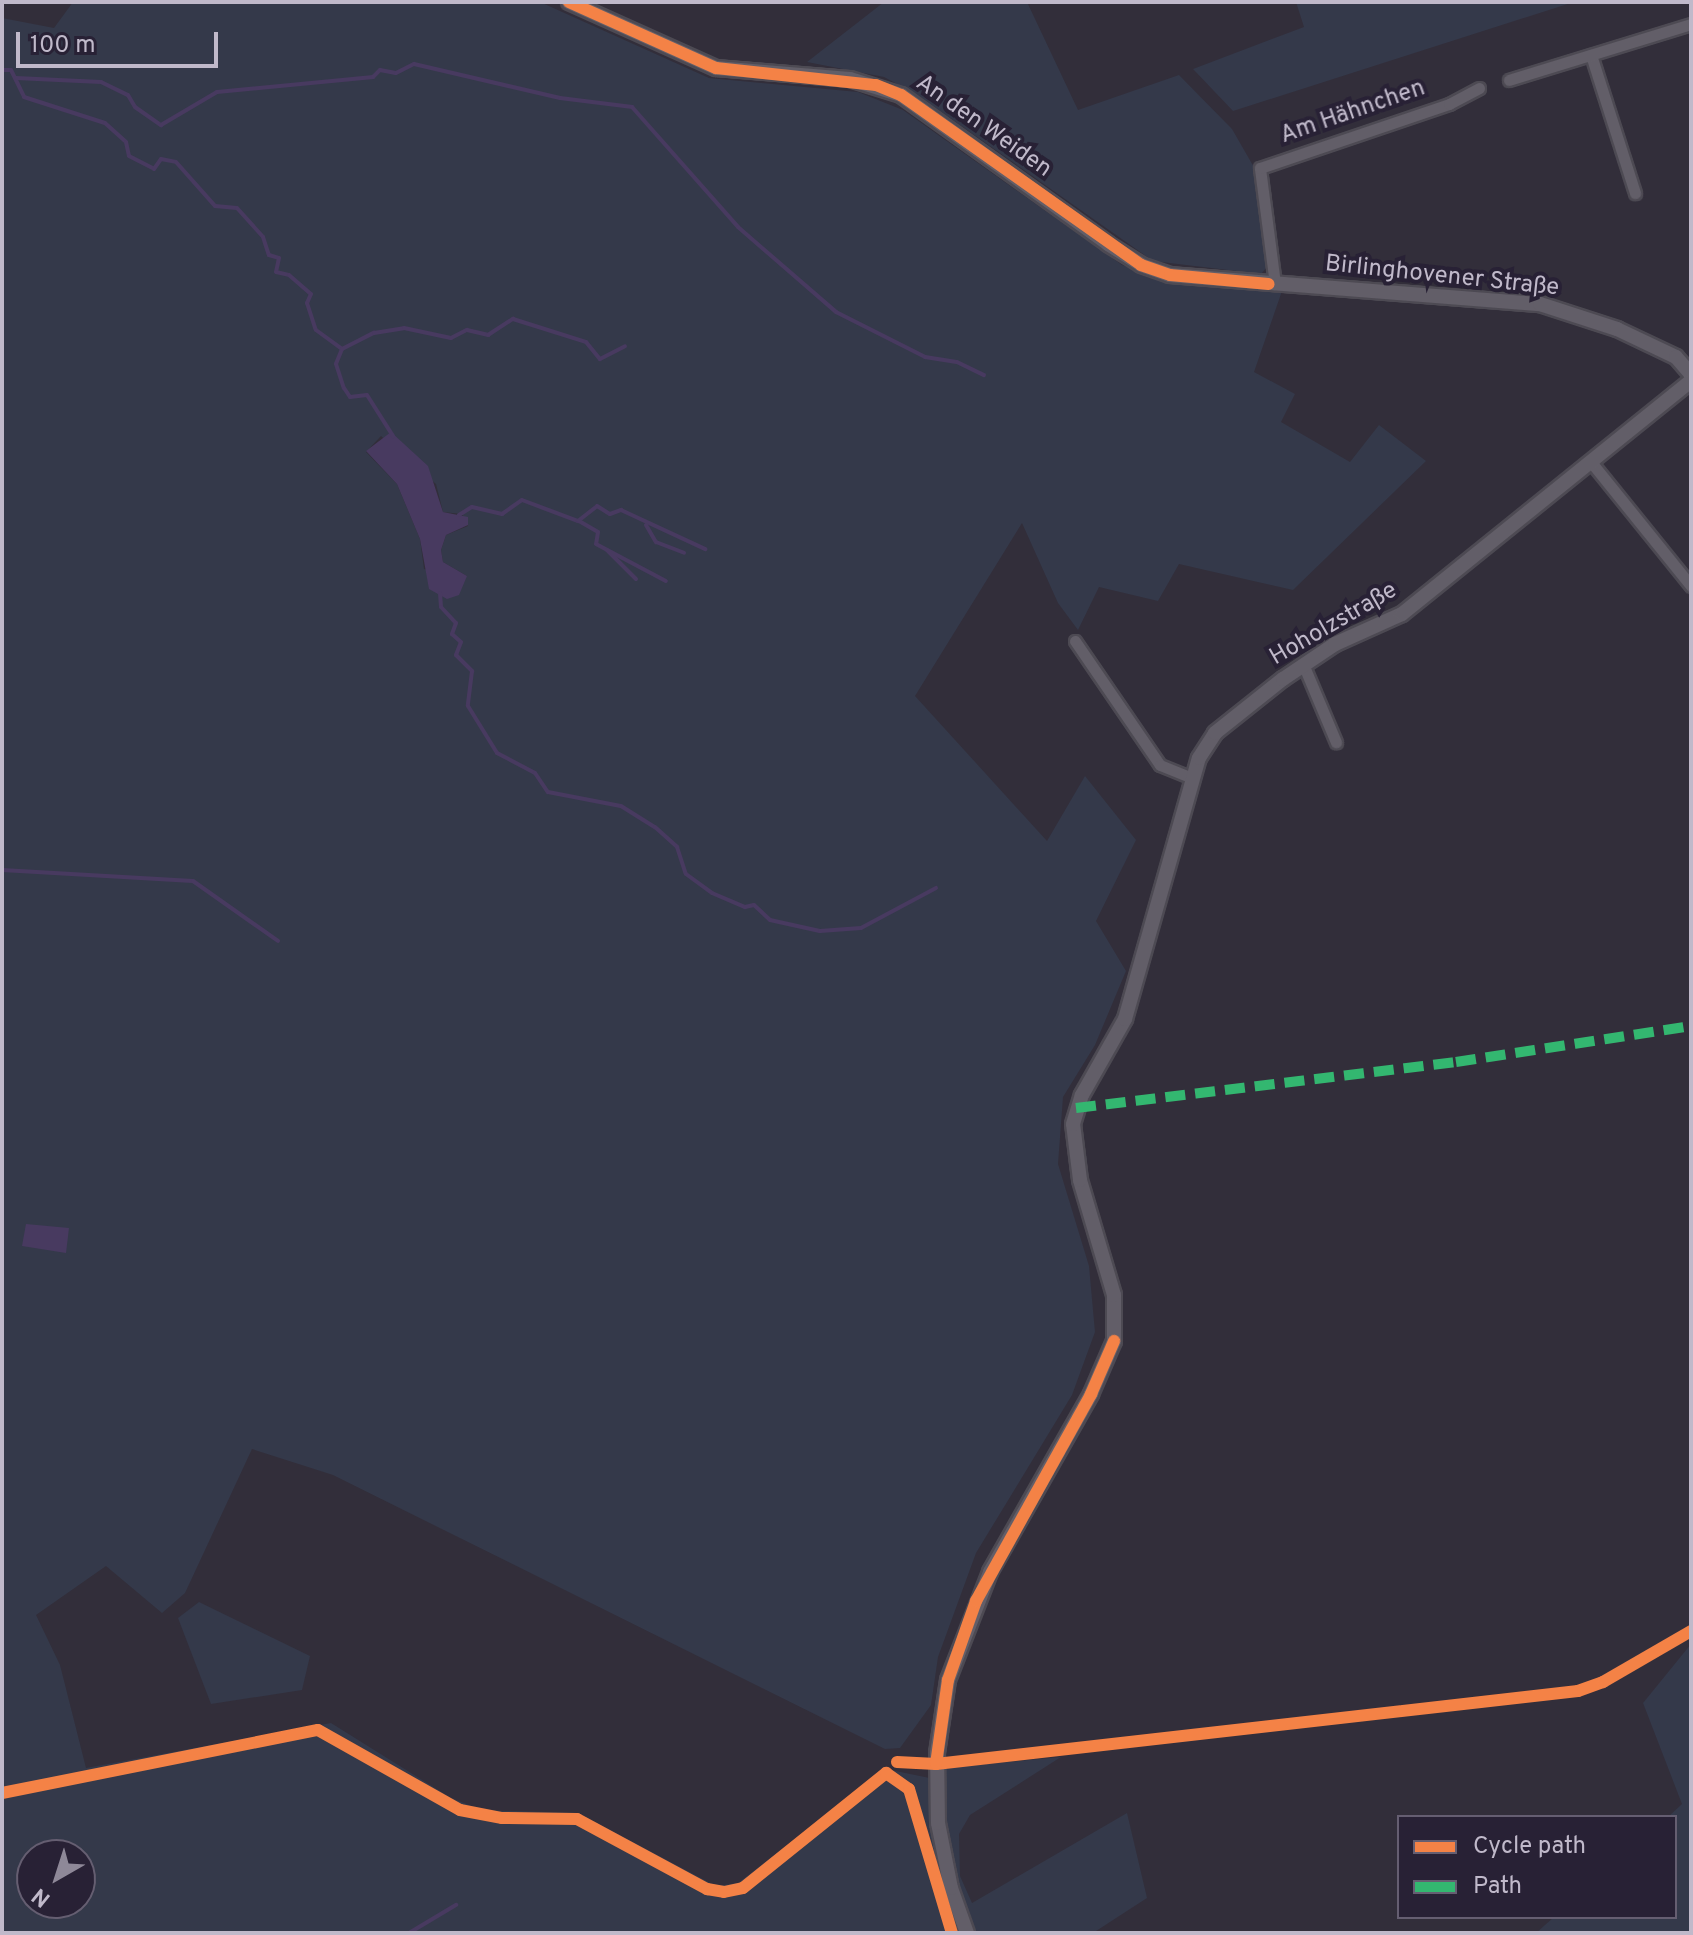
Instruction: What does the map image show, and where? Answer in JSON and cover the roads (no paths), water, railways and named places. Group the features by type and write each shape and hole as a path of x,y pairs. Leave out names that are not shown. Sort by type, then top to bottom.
{"street":[{"name":"An den Weiden","path":"569,2 716,68 876,85 901,95 1141,265 1170,275 1272,284"},
{"path":"1509,80 1691,24"},
{"path":"1591,55 1635,193"},
{"name":"Am Hähnchen","path":"1272,284 1260,168 1449,104 1479,88"},
{"name":"Birlinghovener Straße","path":"1272,284 1540,304 1605,323 1676,357 1691,374"},
{"name":"Hoholzstraße","path":"967,1933 951,1888 938,1823 936,1764 948,1680 976,1601 1091,1394 1114,1341 1114,1295 1072,1134 1076,1108 1138,983 1190,777 1215,733 1303,664 1402,614 1691,381"},
{"path":"1591,462 1691,586"},
{"path":"1075,641 1160,765 1190,777"},
{"path":"1303,664 1336,742"}],"waterway":[{"path":"16,78 101,82 128,95 135,107 161,125 217,92 373,77 380,70 396,73 414,64 560,98 632,107 738,227 836,312 925,357 957,362 984,375"},
{"path":"2,70 11,70 24,97 105,123 126,142 129,156 154,169 161,159 176,162 215,206 237,208 263,237 269,255 279,258 276,272 289,275 311,294 307,303 316,330 342,349 336,364 350,397 367,395 393,436"},
{"path":"342,349 374,333 404,328 451,338 467,330 488,335 513,319 586,342 600,359 625,346"},
{"path":"459,515 472,507 502,514 522,500 578,521 597,506 610,514 621,510 705,549"},
{"path":"579,521 598,532 596,544 666,581"},
{"path":"646,525 656,542 684,553"},
{"path":"607,550 636,579"},
{"path":"440,593 441,607 456,623 452,634 461,642 456,655 472,671 468,706 497,753 535,773 548,792 621,806 655,827 677,847 686,874 712,893 745,907 754,905 770,920 820,931 861,928 936,888"},
{"path":"2,870 193,881 278,941"},
{"path":"409,1933 456,1905"}]}
